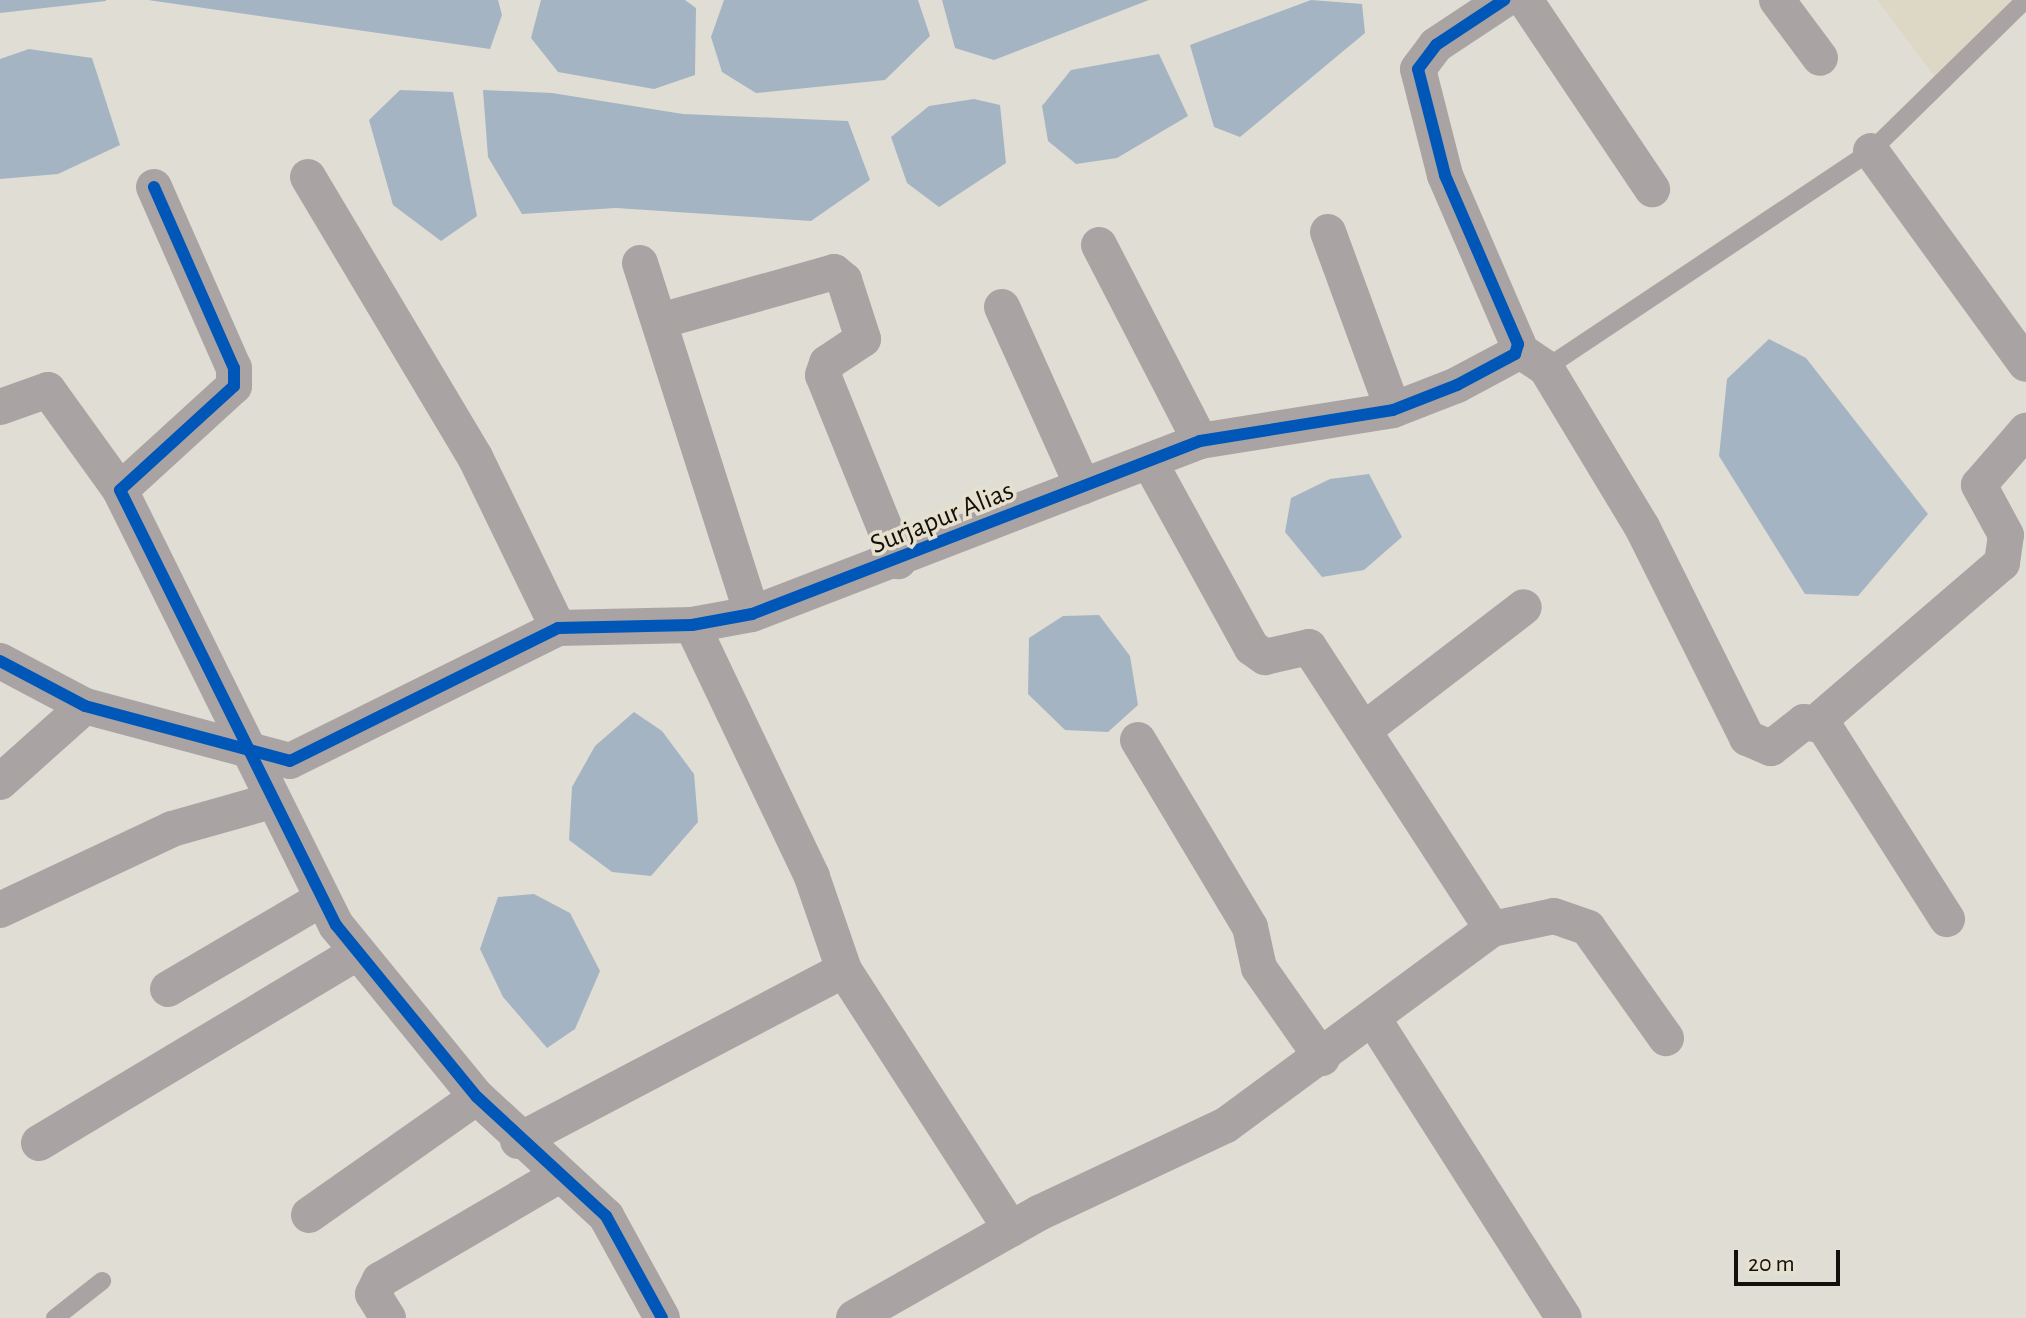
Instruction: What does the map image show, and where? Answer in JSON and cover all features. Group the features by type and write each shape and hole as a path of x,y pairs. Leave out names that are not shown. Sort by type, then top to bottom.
{"street":[{"path":"1504,0 1426,55 1417,81 1465,228 1532,359 1642,527 1747,738 1771,748 1804,722 1817,722 2002,563 2006,535 1979,485 2026,431"},
{"path":"1525,0 1652,189"},
{"path":"1777,0 1820,58"},
{"path":"1871,151 2026,364"},
{"path":"308,177 475,457 558,628"},
{"path":"120,490 234,386 234,368 154,187"},
{"path":"1328,232 1393,410"},
{"path":"1099,245 1200,441"},
{"path":"640,263 752,614"},
{"path":"660,321 834,272 844,280 863,339 827,363 823,375 898,561"},
{"path":"1002,307 1083,487"},
{"name":"Surjapur Alias","path":"0,661 85,706 290,761 558,628 692,625 752,614 898,561 1200,441 1393,410 1532,359"},
{"path":"0,407 48,390 120,490 253,753 271,801 320,900 356,953 477,1097 518,1141 606,1216 662,1318"},
{"path":"1149,461 1257,655 1309,647 1492,929"},
{"path":"1365,729 1524,607"},
{"path":"692,625 812,877 844,970 1011,1229"},
{"path":"0,782 85,706"},
{"path":"1817,722 1947,919"},
{"path":"1138,740 1250,927 1259,968 1322,1058"},
{"path":"0,910 172,829 271,801"},
{"path":"168,989 320,900"},
{"path":"854,1318 1011,1229 1226,1125 1374,1020 1492,929 1554,916 1588,928 1666,1038"},
{"path":"39,1143 356,953"},
{"path":"518,1141 844,970"},
{"path":"1374,1020 1564,1318"},
{"path":"309,1215 477,1097"},
{"path":"388,1318 373,1294 380,1280 560,1175"}],"lane":[{"path":"1532,359 1871,151 2025,0"},
{"path":"55,1318 102,1281"}],"shaded area":[{"path":"1877,0 2026,0 1939,82"}],"water":[{"path":"0,0 106,0 106,1 0,13"},
{"path":"148,0 498,0 502,15 490,49"},
{"path":"541,0 685,0 696,8 695,75 654,89 558,72 531,38"},
{"path":"724,0 918,0 930,36 885,80 756,93 722,72 711,37"},
{"path":"942,0 1149,0 994,60 955,48"},
{"path":"1311,0 1362,4 1365,33 1240,137 1214,127 1190,45"},
{"path":"29,49 92,58 120,145 58,174 0,179 0,59"},
{"path":"1159,54 1188,116 1117,158 1076,164 1048,141 1042,106 1071,70"},
{"path":"400,90 453,92 477,216 441,241 393,205 369,120"},
{"path":"483,90 552,93 683,114 848,121 870,180 811,221 616,208 522,214 488,157"},
{"path":"974,99 1000,105 1006,163 939,207 907,183 891,137 929,106"},
{"path":"1769,339 1806,358 1928,514 1858,596 1805,594 1719,456 1727,379"},
{"path":"1369,474 1402,537 1364,570 1322,577 1285,532 1291,498 1330,479"},
{"path":"1099,615 1130,656 1138,705 1108,732 1065,730 1028,694 1029,638 1063,616"},
{"path":"634,712 662,731 694,774 698,822 651,876 612,872 569,840 572,787 595,746"},
{"path":"534,894 570,913 600,971 575,1029 547,1048 503,997 480,949 498,897"}],"cycle path":[{"path":"0,661 85,706 290,761 558,628 692,625 752,614 1200,441 1393,410 1457,385 1515,354 1518,344 1445,175 1418,69 1436,45 1504,0"},
{"path":"154,187 234,368 234,386 120,490 336,925 477,1097 606,1216 662,1318"}]}
